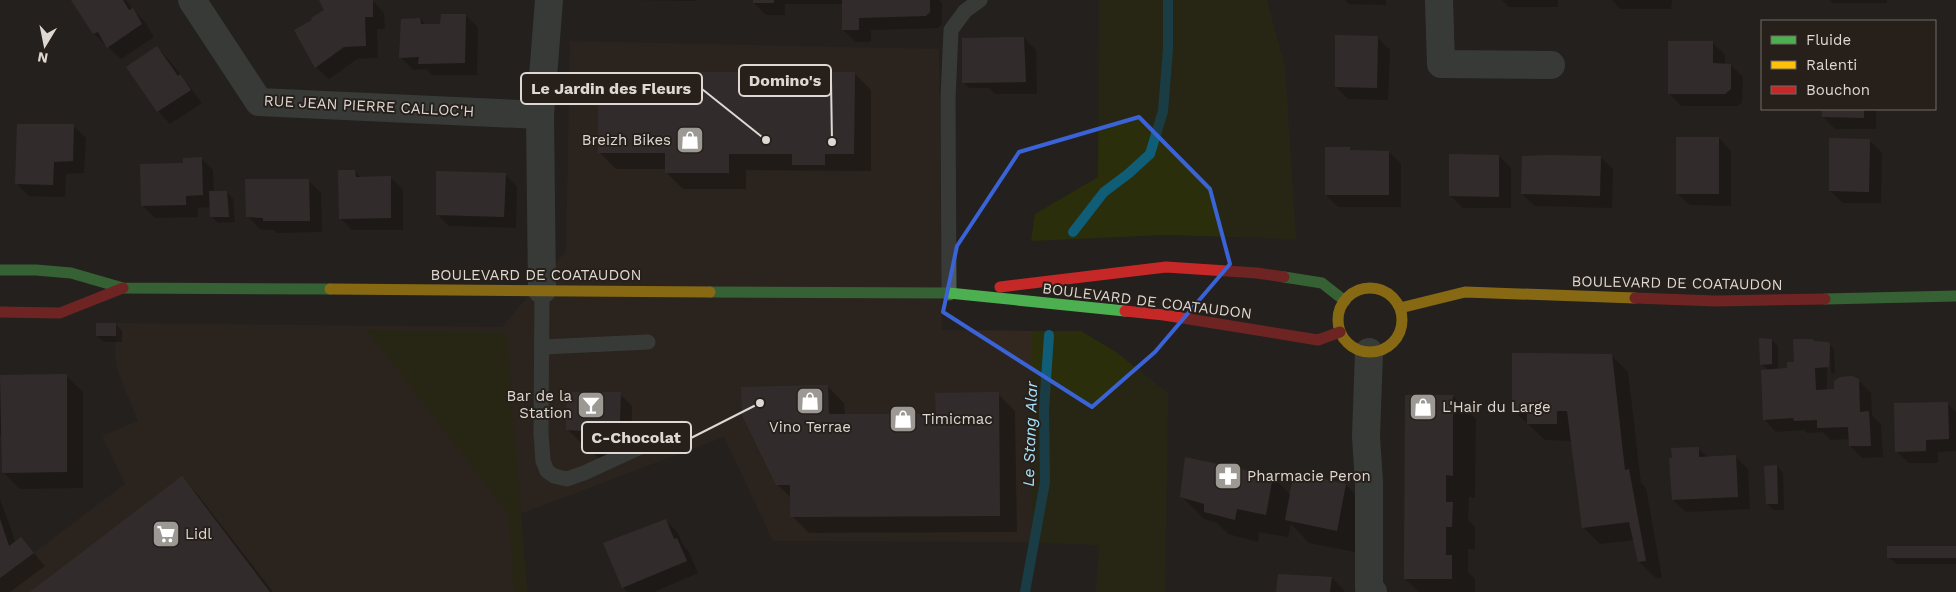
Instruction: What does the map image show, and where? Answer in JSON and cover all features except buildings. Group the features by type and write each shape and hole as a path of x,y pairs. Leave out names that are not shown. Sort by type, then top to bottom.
{"main road":[{"name":"BOULEVARD DE COATAUDON","path":"949,292 1166,267 1257,273 1322,283 1345,301"},
{"name":"BOULEVARD DE COATAUDON","path":"0,270 36,270 71,273 123,288 949,292 1164,315 1318,340 1340,332"},
{"name":"BOULEVARD DE COATAUDON","path":"0,312 60,313 123,288"},
{"path":"1375,289 1391,296 1400,308 1402,318 1398,335 1393,343 1386,347 1369,352 1351,346 1340,332 1338,321 1340,310 1345,301 1358,290 1375,289"},
{"name":"BOULEVARD DE COATAUDON","path":"1400,308 1465,292 1716,301 1956,296"}],"street":[{"name":"RUE JEAN PIERRE CALLOC'H","path":"192,0 260,102 540,115"},
{"path":"542,290 540,115 549,0"},
{"path":"1439,0 1441,64 1551,66"},
{"path":"1369,352 1366,437 1369,482 1370,591"}],"lane":[{"path":"949,292 948,99 951,30 965,11 980,0"},
{"path":"542,290 541,433 543,461 547,470 554,476 567,479 584,474 682,428"},
{"path":"543,347 648,342"}],"highlighted area":[{"path":"1139,117 1210,189 1230,264 1155,352 1092,407 943,312 957,246 1019,152"}],"shaded area":[{"path":"570,41 939,49 942,330 1032,331 1032,542 773,541 724,437 520,514 527,592 0,592 0,578 125,484 102,436 138,421 118,372 115,354 116,323 502,327 566,251"}],"green space":[{"path":"1099,0 1267,0 1285,67 1296,239 1166,235 1031,241 1035,214 1098,177"},
{"path":"367,330 507,333 527,592 514,592 508,514"},
{"path":"1032,331 1081,331 1116,352 1168,393 1165,592 1096,592 1099,545 1032,542"}],"waterway":[{"name":"Le Stang Alar","path":"1073,232 1104,192 1150,154 1163,111 1168,49 1168,0"},
{"name":"Le Stang Alar","path":"1025,592 1045,482 1044,410 1049,335"}],"traffic: fast":[{"path":"0,270 36,270 71,273 123,288 330,289"},
{"path":"1284,277 1322,283 1345,301"},
{"path":"710,292 949,293 1125,311"},
{"path":"1825,299 1956,296"}],"traffic: slow":[{"path":"1370,288 1388,294 1396,302 1402,320 1396,338 1388,346 1370,352 1352,346 1344,338 1338,320 1344,302 1352,294 1370,288"},
{"path":"330,289 710,292"},
{"path":"1400,308 1465,292 1635,298"}],"traffic: jam":[{"path":"1000,287 1166,267 1257,273 1284,277"},
{"path":"0,312 60,313 123,288"},
{"path":"1635,298 1716,301 1825,299"},
{"path":"1125,311 1164,315 1318,340 1340,332"}],"place":[{"name":"Breizh Bikes","path":"690,140"},
{"name":"Le Jardin des Fleurs","path":"766,140"},
{"name":"Domino's","path":"832,142"},
{"name":"Vino Terrae","path":"810,401"},
{"name":"C-Chocolat","path":"760,403"},
{"name":"Bar de la Station","path":"591,405"},
{"name":"L'Hair du Large","path":"1423,407"},
{"name":"Timicmac","path":"903,419"},
{"name":"Pharmacie Peron","path":"1228,476"},
{"name":"Lidl","path":"166,534"}]}
